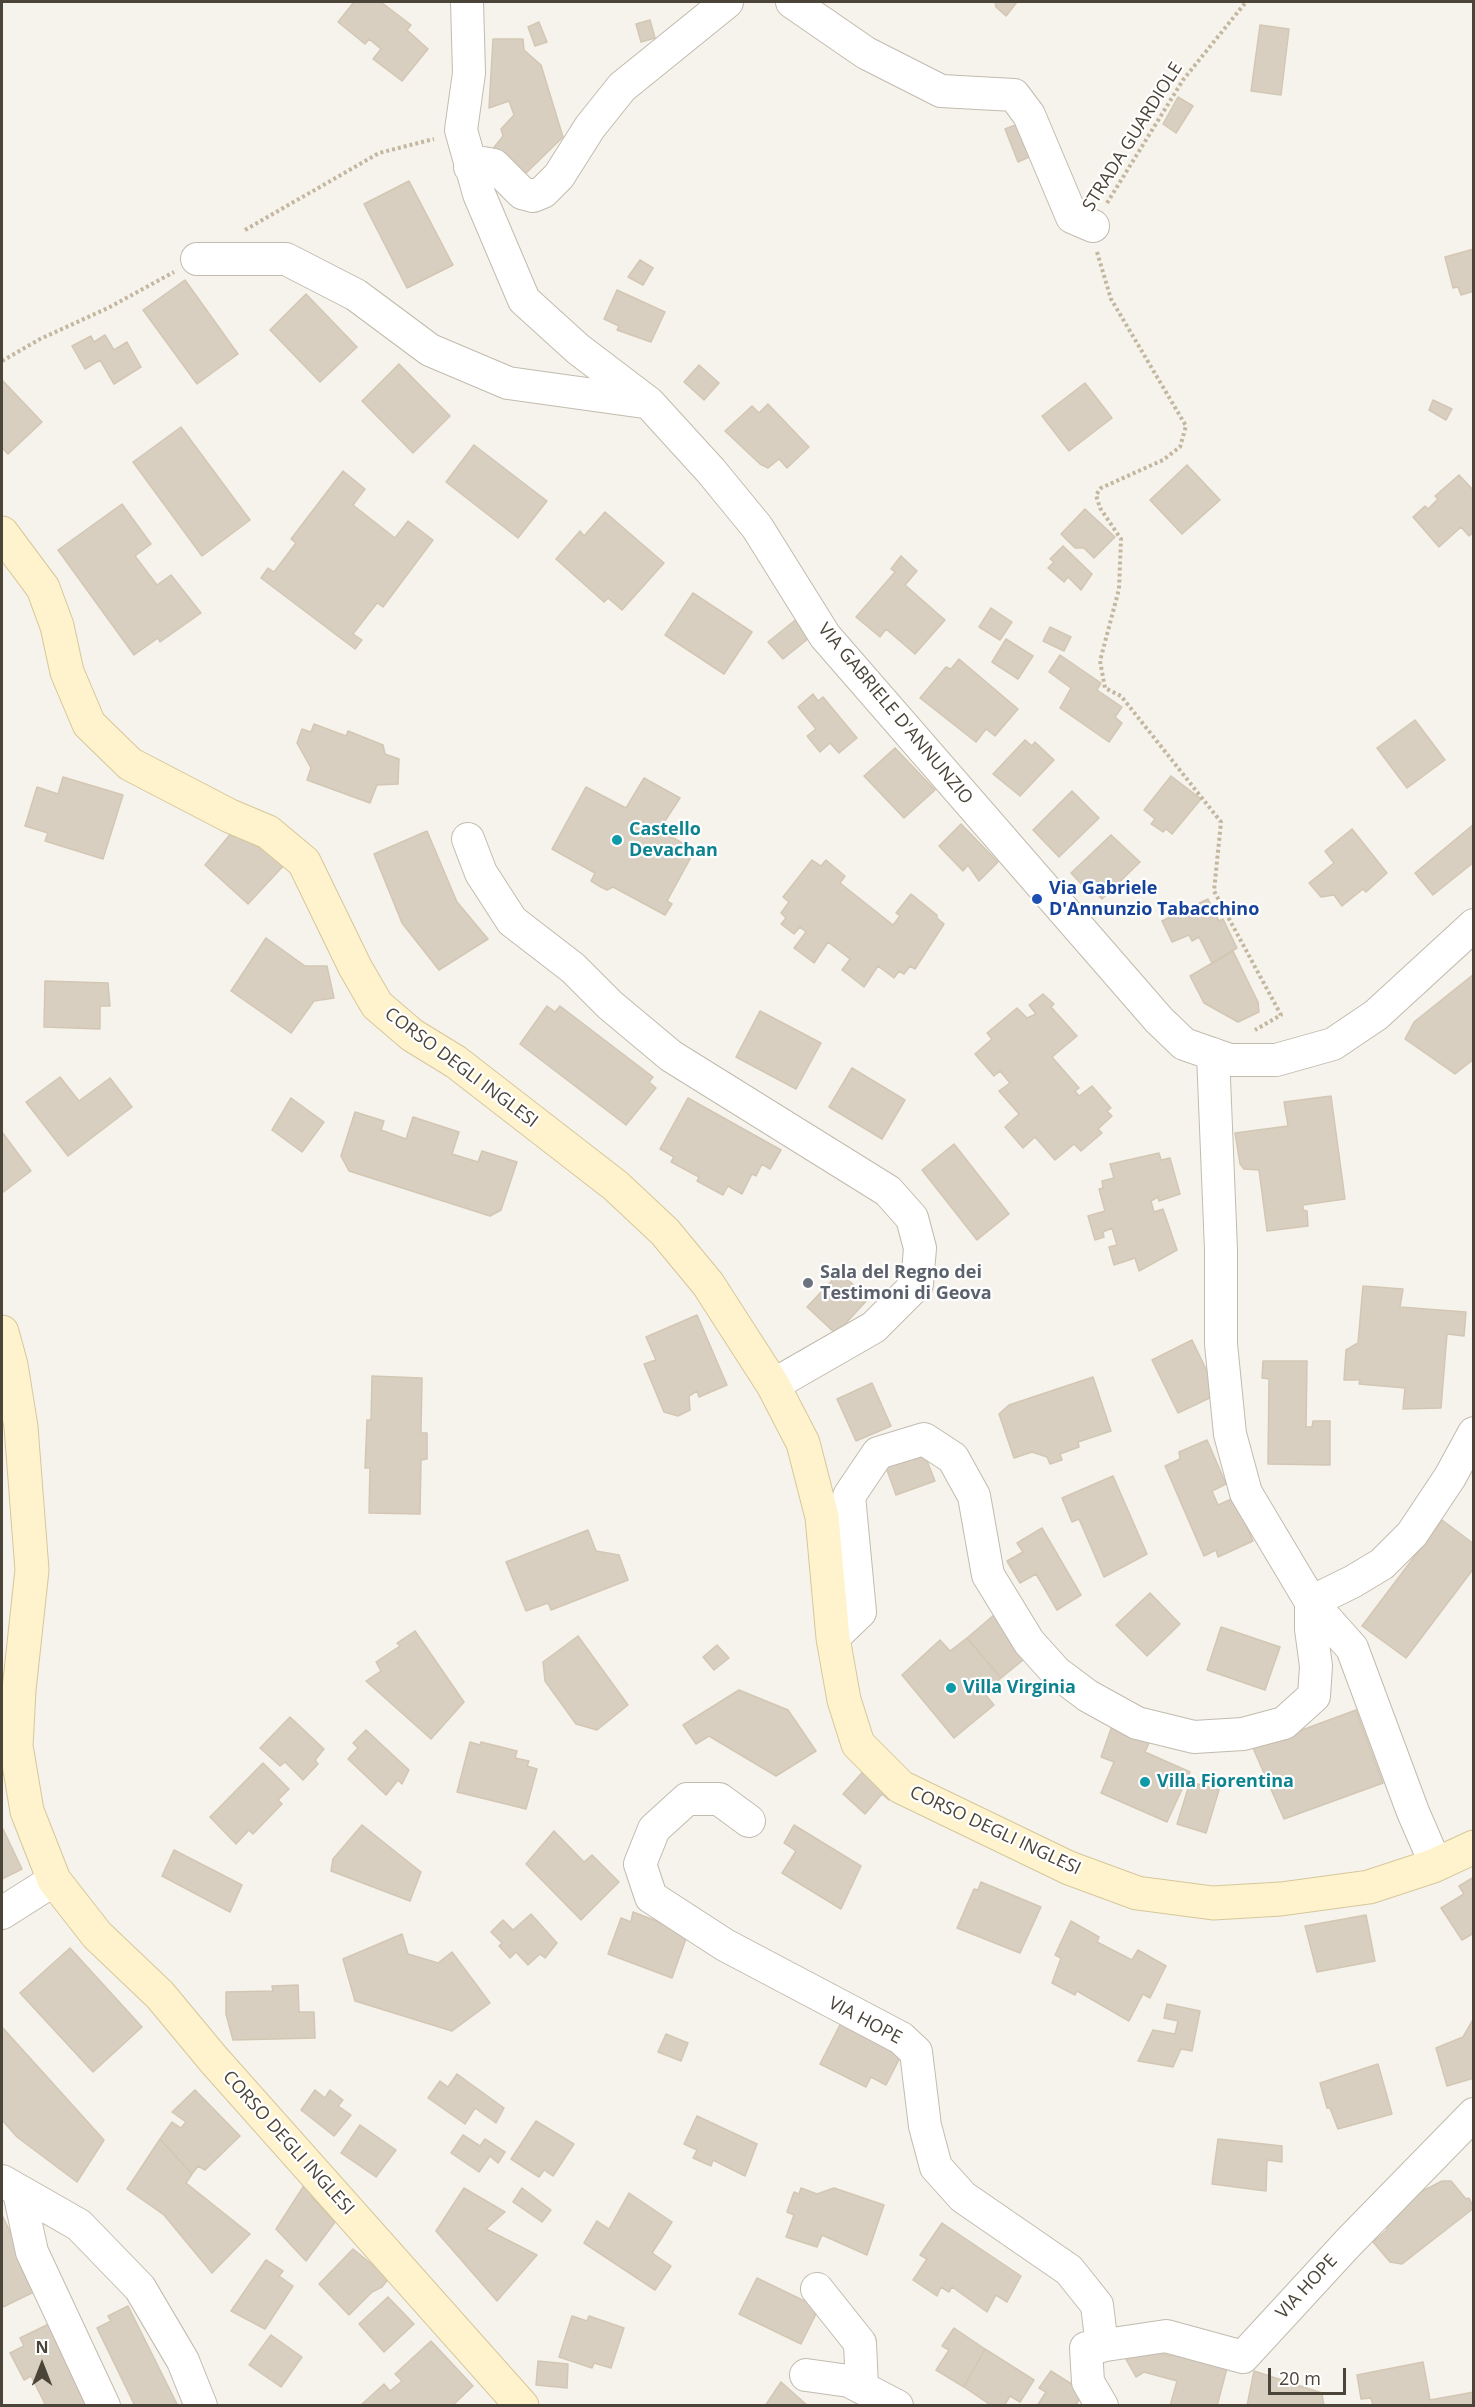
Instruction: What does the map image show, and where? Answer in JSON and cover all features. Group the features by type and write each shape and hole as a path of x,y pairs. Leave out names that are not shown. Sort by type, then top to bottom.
{"main road":[{"name":"CORSO DEGLI INGLESI","path":"2,533 43,588 57,626 68,672 89,724 130,764 230,816 268,832 304,862 355,967 377,1005 412,1035 456,1062 616,1186 665,1232 708,1284 773,1385 803,1443 822,1516 833,1638 844,1700 858,1744 901,1787 1069,1868 1137,1893 1213,1903 1281,1899 1369,1887 1436,1865 1473,1847"},
{"name":"CORSO DEGLI INGLESI","path":"2,1332 10,1365 12,1439 32,1570 19,1689 16,1746 27,1811 54,1880 97,1935 160,1995 214,2060 522,2406"}],"street":[{"name":"VIA GABRIELE D'ANNUNZIO","path":"467,2 469,73 461,130 470,167 524,300 578,349 649,403 711,471 757,527 825,636 1159,1020 1184,1044 1213,1054"},
{"path":"470,167 483,163 494,165 522,193 533,196 543,192 559,176 590,127 622,87 727,2"},
{"path":"792,2 866,53 941,92 1014,95 1029,115 1072,217 1093,226"},
{"path":"197,259 286,259 356,295 430,350 508,383 649,403"},
{"path":"468,839 481,873 512,921 573,968 610,1005 679,1061 888,1191 912,1218 920,1248 916,1284 873,1327 773,1385"},
{"path":"1436,1865 1413,1812 1352,1648 1311,1602 1246,1493 1230,1434 1221,1344 1221,1250 1213,1054 1230,1060 1276,1060 1333,1044 1376,1015 1473,925"},
{"path":"1311,1602 1382,1564 1412,1534 1450,1477 1473,1433"},
{"path":"833,1638 860,1612 849,1496 878,1453 924,1439 953,1458 974,1496 988,1575 1029,1642 1056,1672 1088,1696 1137,1723 1194,1737 1243,1734 1284,1723 1314,1696 1316,1666 1311,1629 1311,1602"},
{"name":"VIA HOPE","path":"749,1821 719,1799 687,1799 654,1829 640,1864 651,1897 724,1945 901,2038 916,2052 925,2126 936,2167 963,2197 1069,2270 1096,2305 1102,2346 1166,2336 1243,2357 1348,2243 1473,2114"},
{"path":"2,1913 54,1880"},
{"path":"10,2186 32,2252 104,2406"},
{"path":"10,2186 79,2225 140,2288 183,2361 201,2406"},
{"path":"817,2289 860,2343 862,2387"},
{"path":"1102,2346 1086,2348 1088,2382 1102,2406"},
{"path":"806,2375 849,2381 897,2406"}],"path":[{"name":"STRADA GUARDIOLE","path":"1246,2 1183,80 1093,226 1099,265 1111,299 1186,426 1180,447 1163,460 1101,488 1096,495 1100,508 1121,539 1119,589 1104,641 1100,661 1102,673 1105,688 1121,696 1221,822 1214,891 1281,1015 1252,1032"}],"building":[{"path":"354,2 381,2 411,25 407,30 428,49 402,81 373,59 381,49 369,39 365,44 338,22"},
{"path":"995,2 1017,2 1006,16 996,7"},
{"path":"650,20 655,38 641,42 636,24"},
{"path":"539,22 547,42 535,46 528,27"},
{"path":"1260,25 1289,29 1281,95 1251,91"},
{"path":"493,39 523,39 524,50 541,65 563,137 524,175 492,150 503,136 501,129 514,115 509,101 489,108"},
{"path":"1178,97 1193,106 1176,133 1163,124"},
{"path":"1018,124 1031,156 1018,162 1005,129"},
{"path":"409,181 453,265 407,288 364,204"},
{"path":"1474,249 1474,291 1461,295 1458,287 1453,288 1445,257"},
{"path":"640,260 653,268 643,285 628,277"},
{"path":"185,280 238,354 197,384 143,310"},
{"path":"617,290 665,312 651,342 617,330 619,326 604,319"},
{"path":"306,294 357,347 320,382 270,330"},
{"path":"105,335 114,350 127,342 141,367 114,384 100,360 85,369 72,346 91,336 94,342"},
{"path":"399,364 450,416 413,453 362,401"},
{"path":"699,365 719,383 704,400 684,382"},
{"path":"2,380 42,422 8,454 2,448"},
{"path":"1085,383 1112,418 1069,451 1042,416"},
{"path":"1433,400 1452,409 1446,420 1429,410"},
{"path":"768,404 809,447 787,468 779,459 768,468 760,464 725,431 752,406 759,413"},
{"path":"181,427 250,520 202,556 133,462"},
{"path":"474,445 547,501 518,538 446,482"},
{"path":"1187,465 1220,500 1182,534 1150,500"},
{"path":"343,471 365,489 353,505 395,538 408,521 433,540 383,607 377,603 353,634 362,640 355,649 261,578 268,568 274,572 296,543 291,539"},
{"path":"1459,475 1474,491 1474,532 1469,536 1461,527 1439,547 1413,517 1425,506 1428,509 1438,499 1435,496"},
{"path":"122,504 151,544 135,556 157,585 171,575 201,613 160,642 158,638 134,655 58,550"},
{"path":"1085,509 1115,537 1094,558 1084,548 1075,548 1061,534"},
{"path":"605,512 664,563 622,610 608,598 604,602 556,559 580,531 584,536"},
{"path":"1063,546 1092,574 1081,590 1068,577 1064,582 1048,568 1054,562 1050,559"},
{"path":"901,556 917,571 905,585 945,620 915,654 886,629 880,637 856,617 895,572 891,569"},
{"path":"693,593 752,632 724,674 665,635"},
{"path":"991,608 1012,622 1000,640 979,627"},
{"path":"799,617 814,634 783,659 768,642"},
{"path":"1050,627 1071,637 1064,651 1043,641"},
{"path":"1006,639 1033,656 1018,679 992,662"},
{"path":"1060,655 1101,683 1097,690 1122,707 1115,717 1122,723 1109,742 1060,708 1071,688 1049,672"},
{"path":"959,659 1018,709 995,736 986,729 976,742 920,698 946,667 951,669"},
{"path":"813,694 818,701 823,697 857,738 839,753 830,743 820,752 807,736 816,729 798,707"},
{"path":"1415,720 1445,760 1407,788 1377,748"},
{"path":"314,724 346,736 348,731 383,745 385,754 399,759 398,784 377,785 370,803 307,780 311,768 297,743 302,729 311,732"},
{"path":"1025,740 1032,746 1035,742 1054,760 1020,796 993,774"},
{"path":"895,748 935,790 904,818 864,776"},
{"path":"1171,776 1201,799 1172,834 1166,829 1163,832 1151,824 1155,819 1144,810"},
{"path":"63,777 123,795 103,859 45,841 48,833 25,826 37,787 58,794"},
{"name":"Castello Devachan","path":"644,778 680,798 659,830 695,850 667,901 672,904 665,915 613,887 607,890 599,886 591,881 595,873 552,849 586,787 626,808"},
{"path":"1072,791 1099,818 1059,857 1033,830"},
{"path":"241,821 286,863 248,904 205,865"},
{"path":"961,824 998,862 979,881 968,865 963,871 939,846"},
{"path":"1474,824 1474,862 1433,895 1415,873"},
{"path":"1352,829 1387,873 1366,892 1363,889 1342,906 1334,895 1321,897 1309,883 1334,863 1325,851"},
{"path":"427,831 457,902 488,939 439,970 402,923 374,854"},
{"path":"1111,835 1140,862 1102,899 1089,886 1086,889 1071,873"},
{"path":"812,860 821,866 826,860 845,876 840,883 893,925 900,916 896,913 911,894 937,915 937,918 944,924 915,969 910,966 904,974 899,971 894,978 878,966 864,987 842,970 850,959 828,942 814,963 794,948 806,932 800,927 794,934 781,924 786,918 781,913 789,902 783,897"},
{"path":"1208,899 1219,921 1223,919 1237,948 1212,963 1199,937 1192,941 1189,935 1172,942 1162,921"},
{"path":"266,938 305,966 327,966 334,998 314,1001 291,1033 231,991"},
{"path":"1233,951 1258,1002 1259,1012 1238,1022 1204,1003 1190,976"},
{"path":"1474,974 1474,1059 1455,1074 1405,1039 1414,1022"},
{"path":"45,981 108,983 110,1006 100,1006 100,1029 44,1027"},
{"path":"1043,994 1054,1004 1051,1007 1077,1036 1052,1057 1079,1088 1075,1091 1079,1096 1092,1086 1111,1108 1107,1111 1112,1116 1098,1129 1102,1133 1081,1151 1074,1144 1055,1160 1035,1137 1023,1148 1005,1127 1019,1114 999,1091 1010,1083 1000,1071 994,1076 975,1054 992,1039 987,1033 1017,1008 1027,1018 1036,1014 1029,1005"},
{"path":"547,1006 555,1012 560,1006 653,1077 649,1082 656,1088 626,1125 520,1044"},
{"path":"760,1011 821,1043 796,1089 736,1057"},
{"path":"852,1068 905,1100 882,1139 829,1107"},
{"path":"60,1077 79,1101 110,1078 132,1107 68,1156 26,1102"},
{"path":"1331,1096 1345,1199 1303,1205 1303,1210 1307,1211 1308,1226 1267,1231 1259,1170 1244,1169 1240,1164 1235,1133 1288,1126 1284,1102"},
{"path":"291,1098 324,1122 302,1152 272,1130"},
{"path":"688,1098 781,1150 770,1169 762,1164 756,1176 752,1174 742,1194 728,1186 723,1195 697,1181 699,1177 671,1162 674,1157 660,1149"},
{"path":"355,1112 384,1121 381,1130 406,1139 413,1117 459,1132 452,1154 478,1162 482,1151 517,1162 501,1210 490,1216 349,1171 341,1156"},
{"path":"2,1132 31,1171 2,1193"},
{"path":"954,1144 1009,1214 977,1240 922,1170"},
{"path":"1159,1153 1161,1160 1170,1158 1180,1194 1159,1201 1158,1197 1151,1201 1154,1212 1163,1209 1177,1250 1139,1271 1135,1258 1114,1265 1109,1247 1117,1245 1112,1228 1103,1232 1104,1237 1095,1240 1088,1216 1105,1211 1099,1189 1103,1188 1102,1181 1114,1178 1110,1164"},
{"path":"840,1272 868,1299 836,1334 807,1307"},
{"path":"1363,1286 1403,1289 1400,1307 1466,1312 1464,1336 1447,1334 1441,1408 1403,1409 1405,1388 1359,1384 1360,1380 1344,1380 1346,1350 1358,1343"},
{"path":"697,1315 727,1385 699,1397 697,1391 689,1396 690,1410 678,1416 664,1412 644,1364 656,1360 646,1337"},
{"path":"1192,1340 1218,1394 1178,1413 1152,1360"},
{"path":"1263,1361 1307,1361 1306,1427 1312,1427 1313,1421 1330,1421 1330,1465 1268,1464 1269,1379 1262,1378"},
{"path":"372,1376 422,1378 421,1433 427,1433 427,1459 421,1460 420,1514 369,1513 370,1468 365,1468 367,1420 371,1420"},
{"path":"1093,1377 1111,1431 1078,1442 1079,1447 1060,1454 1062,1460 1050,1464 1047,1457 1032,1452 1014,1458 999,1414 1009,1405"},
{"path":"872,1383 891,1426 856,1441 837,1399"},
{"path":"1207,1440 1226,1484 1212,1491 1218,1505 1234,1498 1253,1541 1218,1557 1216,1550 1204,1556 1165,1466 1180,1459 1179,1452"},
{"path":"921,1446 935,1481 896,1495 883,1459"},
{"path":"1113,1476 1147,1554 1104,1577 1079,1519 1072,1522 1062,1498"},
{"path":"1442,1520 1474,1544 1474,1568 1406,1658 1362,1626"},
{"path":"1042,1528 1081,1595 1057,1610 1036,1574 1020,1583 1007,1561 1023,1552 1017,1543"},
{"path":"588,1530 596,1551 619,1555 628,1580 551,1610 548,1603 526,1611 506,1562"},
{"path":"1150,1593 1180,1624 1147,1656 1116,1625"},
{"path":"994,1615 1028,1656 1001,1678 967,1638"},
{"path":"1221,1627 1280,1647 1265,1690 1207,1670"},
{"path":"415,1631 464,1702 431,1739 366,1681 381,1671 376,1662 400,1646 397,1643"},
{"path":"578,1636 628,1705 597,1730 576,1724 545,1681 543,1662"},
{"name":"Villa Virginia","path":"967,1638 1001,1678 984,1693 994,1705 954,1738 902,1675 940,1640 950,1651"},
{"path":"717,1645 729,1658 714,1670 703,1657"},
{"path":"739,1690 788,1710 816,1751 776,1776 709,1736 696,1744 683,1725"},
{"path":"1356,1710 1383,1783 1284,1819 1253,1748"},
{"path":"290,1717 324,1749 315,1760 318,1764 303,1780 285,1762 280,1766 260,1748"},
{"name":"Villa Fiorentina","path":"1112,1726 1149,1743 1145,1752 1190,1772 1167,1822 1101,1793 1114,1762 1101,1757"},
{"path":"366,1730 409,1770 402,1784 398,1780 386,1795 348,1759 358,1748 353,1743"},
{"path":"470,1742 480,1745 481,1742 517,1751 515,1758 529,1761 527,1766 537,1769 526,1809 457,1792"},
{"path":"263,1763 289,1789 278,1800 282,1804 253,1834 249,1830 236,1844 210,1817"},
{"path":"868,1766 897,1790 889,1800 882,1794 865,1814 843,1794"},
{"path":"1190,1782 1219,1790 1206,1833 1177,1824"},
{"path":"362,1825 421,1872 410,1901 331,1871 333,1859"},
{"path":"794,1825 861,1866 841,1909 782,1873 796,1851 784,1843"},
{"path":"2,1827 22,1869 2,1879"},
{"path":"554,1831 584,1862 592,1855 619,1882 581,1920 526,1864"},
{"path":"174,1850 242,1885 230,1912 162,1876"},
{"path":"1474,1877 1474,1933 1462,1940 1441,1908 1464,1894 1459,1886"},
{"path":"981,1882 1041,1907 1020,1953 957,1928 974,1889 978,1890"},
{"path":"633,1912 688,1933 672,1978 608,1954 621,1918 631,1922"},
{"path":"531,1914 557,1943 545,1958 540,1954 528,1965 516,1952 510,1958 499,1946 502,1943 491,1932 503,1920 513,1930"},
{"path":"1366,1915 1375,1961 1317,1972 1305,1926"},
{"path":"1071,1921 1099,1937 1097,1942 1132,1960 1138,1950 1166,1966 1150,1998 1143,1994 1129,2021 1077,1991 1075,1995 1052,1983 1061,1958 1055,1955"},
{"path":"402,1934 408,1954 438,1963 452,1952 490,2003 452,2031 355,2001 343,1959"},
{"path":"70,1948 142,2027 93,2072 20,1993"},
{"path":"298,1985 299,2012 314,2012 315,2038 233,2040 226,2014 226,1992 273,1991 272,1986"},
{"path":"1167,2004 1200,2011 1192,2051 1181,2049 1173,2067 1138,2061 1153,2030 1175,2034 1178,2021 1164,2018"},
{"path":"844,2017 905,2048 886,2085 871,2077 866,2087 820,2064"},
{"path":"1474,2018 1474,2078 1447,2086 1436,2048 1463,2037"},
{"path":"2,2027 104,2140 77,2182 17,2137 2,2120"},
{"path":"666,2034 688,2043 681,2061 658,2052"},
{"path":"1378,2064 1392,2114 1338,2129 1330,2108 1327,2108 1320,2083"},
{"path":"457,2074 504,2108 496,2123 475,2108 465,2124 428,2098 440,2081 448,2087"},
{"path":"195,2090 240,2136 205,2170 198,2166 192,2174 160,2139 172,2122 181,2128 186,2122 172,2112"},
{"path":"315,2090 325,2098 330,2090 343,2100 338,2106 351,2115 334,2136 301,2110"},
{"path":"697,2116 757,2144 745,2176 713,2160 711,2166 693,2158 697,2150 684,2144"},
{"path":"536,2121 574,2144 553,2176 544,2170 539,2177 511,2159"},
{"path":"360,2125 396,2150 376,2177 341,2153"},
{"path":"463,2135 480,2146 485,2139 505,2152 498,2163 490,2156 479,2172 451,2153"},
{"path":"160,2139 192,2174 186,2183 250,2234 212,2273 164,2215 127,2189"},
{"path":"1218,2139 1282,2146 1282,2162 1267,2160 1266,2191 1212,2184"},
{"path":"1442,2181 1451,2181 1466,2199 1469,2198 1474,2208 1402,2264 1390,2262 1373,2242 1387,2230 1382,2212"},
{"path":"305,2184 316,2191 312,2197 335,2222 306,2261 276,2229"},
{"path":"464,2188 505,2212 486,2229 537,2255 497,2301 436,2231"},
{"path":"522,2188 551,2210 542,2222 513,2202"},
{"path":"801,2188 817,2194 834,2188 884,2205 867,2255 822,2235 817,2247 786,2237 794,2215 787,2212 794,2192 799,2194"},
{"path":"629,2193 672,2222 652,2253 671,2266 655,2290 584,2243 597,2221 609,2229"},
{"path":"2,2215 38,2290 3,2307 2,2303"},
{"path":"942,2223 1021,2276 1007,2302 996,2295 987,2312 952,2287 949,2292 941,2287 937,2296 913,2280 927,2259 920,2255"},
{"path":"353,2249 389,2278 382,2287 372,2292 349,2315 319,2284"},
{"path":"266,2260 283,2271 279,2276 293,2286 265,2329 231,2311"},
{"path":"757,2278 819,2308 801,2344 739,2314"},
{"path":"388,2297 414,2324 384,2352 359,2324"},
{"path":"128,2306 178,2406 135,2406 97,2328 111,2321 108,2316"},
{"path":"572,2316 587,2321 589,2316 624,2328 611,2368 594,2363 592,2368 559,2357"},
{"path":"55,2321 96,2406 46,2406 31,2376 24,2380 10,2353 24,2346 20,2338"},
{"path":"954,2328 985,2349 964,2387 936,2370 949,2350 942,2346"},
{"path":"271,2335 302,2357 281,2387 249,2365"},
{"path":"431,2341 473,2386 452,2406 360,2406 384,2384 390,2391 402,2381 395,2374"},
{"path":"1174,2343 1230,2357 1217,2406 1170,2406 1177,2381 1144,2372 1136,2377 1123,2354 1138,2347 1171,2356"},
{"path":"985,2349 1034,2380 1020,2402 1010,2396 1004,2406 992,2406 964,2387"},
{"path":"538,2361 568,2364 567,2388 536,2385"},
{"path":"1423,2362 1430,2400 1474,2392 1474,2406 1373,2406 1371,2398 1361,2399 1357,2375"},
{"path":"1051,2371 1084,2392 1075,2406 1037,2406 1046,2392 1039,2388"},
{"path":"1254,2371 1322,2393 1324,2406 1247,2406"},
{"path":"781,2382 808,2406 765,2406"}],"place":[{"name":"Castello Devachan","path":"617,840"},
{"name":"Via Gabriele D'Annunzio Tabacchino","path":"1037,899"},
{"name":"Sala del Regno dei Testimoni di Geova","path":"808,1283"},
{"name":"Villa Virginia","path":"951,1688"},
{"name":"Villa Fiorentina","path":"1145,1782"}]}
